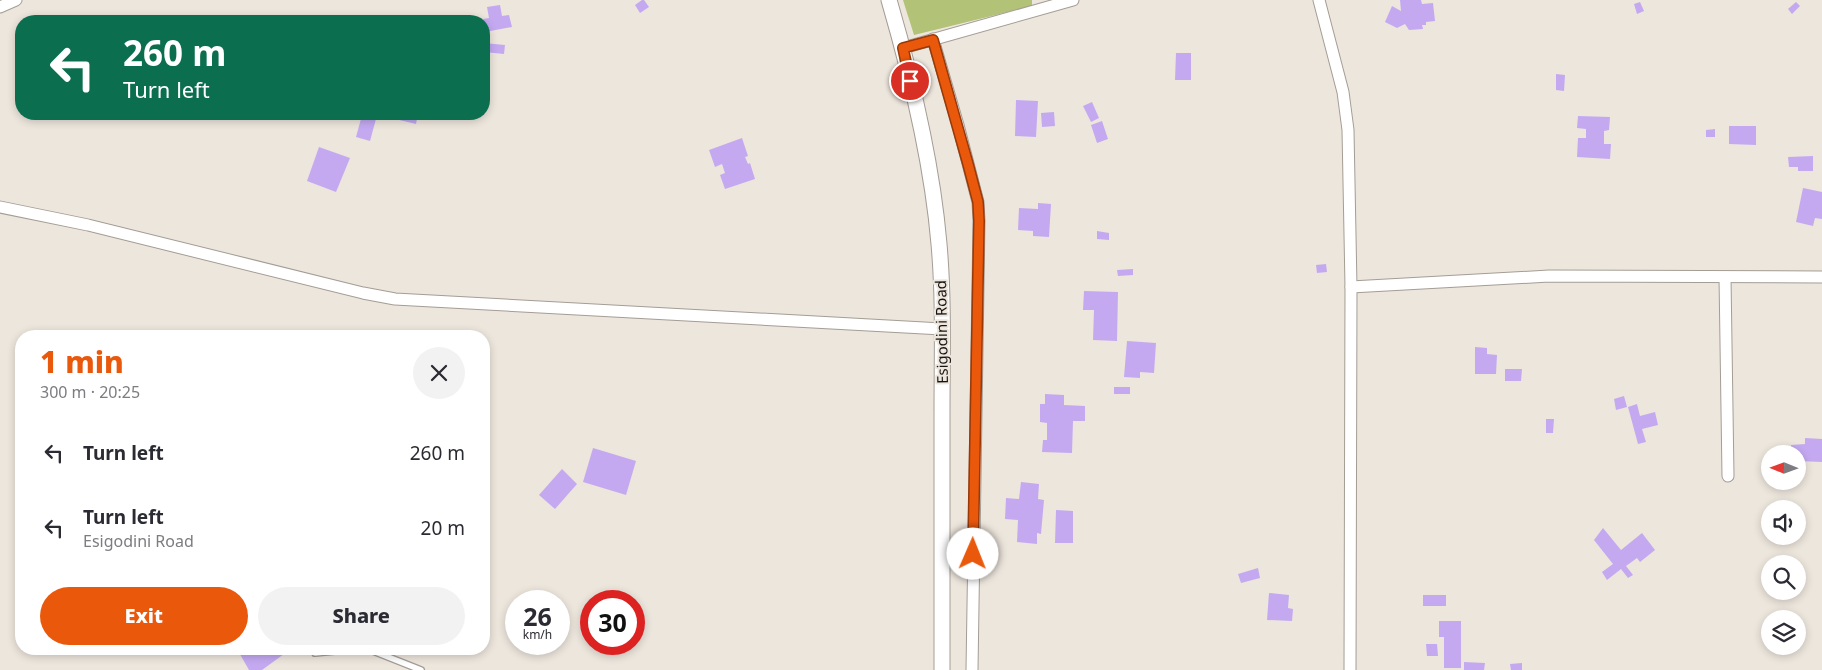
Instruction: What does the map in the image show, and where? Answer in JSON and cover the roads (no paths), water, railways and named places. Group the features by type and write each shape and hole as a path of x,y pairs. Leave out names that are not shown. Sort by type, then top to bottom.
{"main road":[{"name":"Esigodini Road","path":"889,0 903,48 921,131 939,243 942,329 942,670"}],"street":[{"path":"903,48 1074,0"},
{"path":"1319,0 1346,112 1351,287 1350,670"},
{"path":"933,40 978,202 972,670"},
{"path":"0,207 88,224 363,293 395,299 942,329"},
{"path":"1351,287 1548,276 1822,277"},
{"path":"1725,277 1728,476"}],"lane":[{"path":"383,655 421,670"}]}
